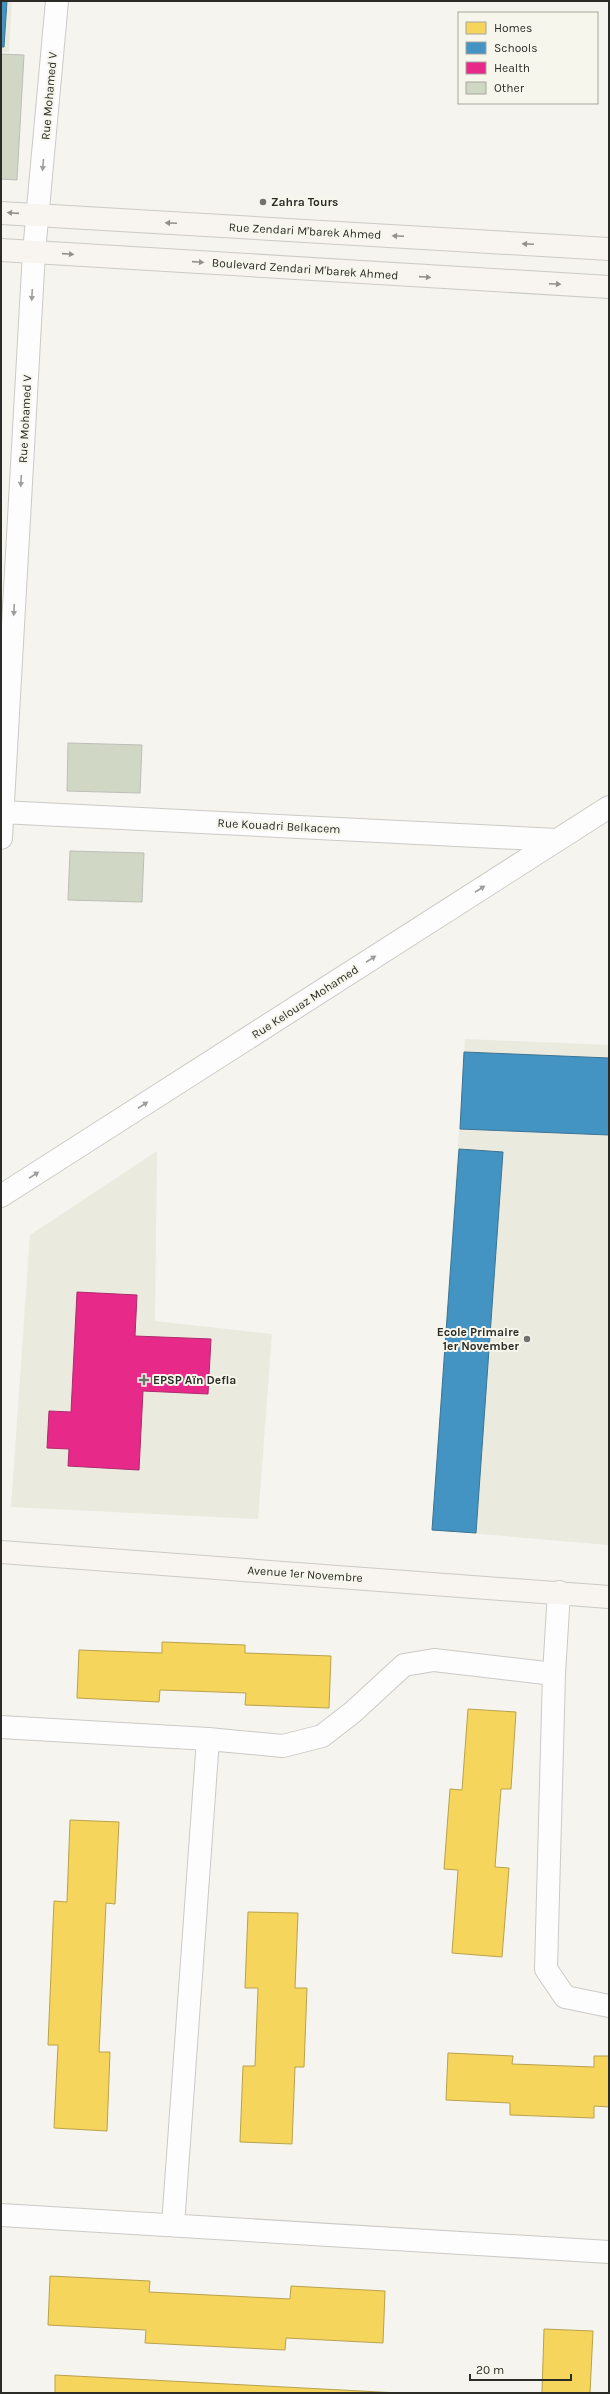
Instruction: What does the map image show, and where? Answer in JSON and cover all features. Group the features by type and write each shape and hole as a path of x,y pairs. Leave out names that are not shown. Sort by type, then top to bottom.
{"main road":[{"name":"Rue Zendari M'barek Ahmed","path":"1,212 609,249"},
{"name":"Boulevard Zendari M'barek Ahmed","path":"1,250 609,287"},
{"name":"Avenue 1er Novembre","path":"1,1552 559,1592 609,1597"}],"street":[{"name":"Rue Mohamed V","path":"1,838 34,252 57,1"},
{"name":"Rue Kelouaz Mohamed","path":"1,1196 609,807"},
{"name":"Rue Kouadri Belkacem","path":"2,812 557,840"},
{"path":"559,1592 554,1674 546,1969 565,1997 609,2006"},
{"path":"1,1727 208,1739 283,1746 322,1736 353,1712 404,1665 434,1660 554,1674"},
{"path":"173,2225 208,1739"},
{"path":"1,2215 609,2252"}],"shaded area":[{"path":"1,1 12,1 9,52 1,52"},
{"name":"Ecole Primaire 1er November","path":"465,1039 609,1045 609,1545 432,1530"},
{"name":"EPSP Aïn Defla","path":"157,1151 155,1321 272,1334 258,1519 11,1507 30,1235"}],"building: Homes":[{"path":"162,1642 245,1645 245,1653 331,1656 329,1708 245,1705 246,1693 160,1690 159,1702 77,1698 79,1650 162,1653"},
{"path":"468,1709 516,1712 511,1789 501,1789 495,1867 509,1868 502,1957 452,1953 458,1870 444,1869 450,1789 462,1790"},
{"path":"70,1820 119,1822 115,1904 106,1903 99,2052 110,2052 107,2131 54,2128 58,2045 48,2045 54,1901 67,1902"},
{"path":"248,1912 298,1913 295,1988 307,1988 304,2067 295,2067 292,2144 240,2142 243,2066 255,2066 258,1988 245,1988"},
{"path":"448,2053 513,2056 512,2064 594,2067 594,2056 609,2056 609,2107 594,2106 594,2118 510,2115 510,2103 446,2100"},
{"path":"50,2276 150,2281 149,2292 290,2299 291,2286 385,2291 383,2343 286,2338 285,2350 145,2343 146,2330 48,2325"},
{"path":"544,2329 593,2331 590,2393 542,2393"},
{"path":"55,2375 399,2393 55,2393"}],"building: Schools":[{"path":"1,1 7,1 4,47 1,47"},
{"path":"464,1052 609,1058 609,1135 460,1129"},
{"path":"459,1149 503,1152 476,1533 432,1530"}],"building: Health":[{"path":"77,1292 137,1295 135,1336 211,1339 208,1394 143,1391 139,1470 68,1466 69,1449 47,1448 49,1411 71,1412"}],"building: Other":[{"path":"1,54 24,55 17,180 1,179"},
{"path":"68,743 142,745 140,793 67,791"},
{"path":"70,851 144,853 142,902 68,900"}],"place":[{"name":"Zahra Tours","path":"263,202"},
{"name":"Ecole Primaire 1er November","path":"527,1339"},
{"name":"EPSP Aïn Defla","path":"144,1380"}]}
